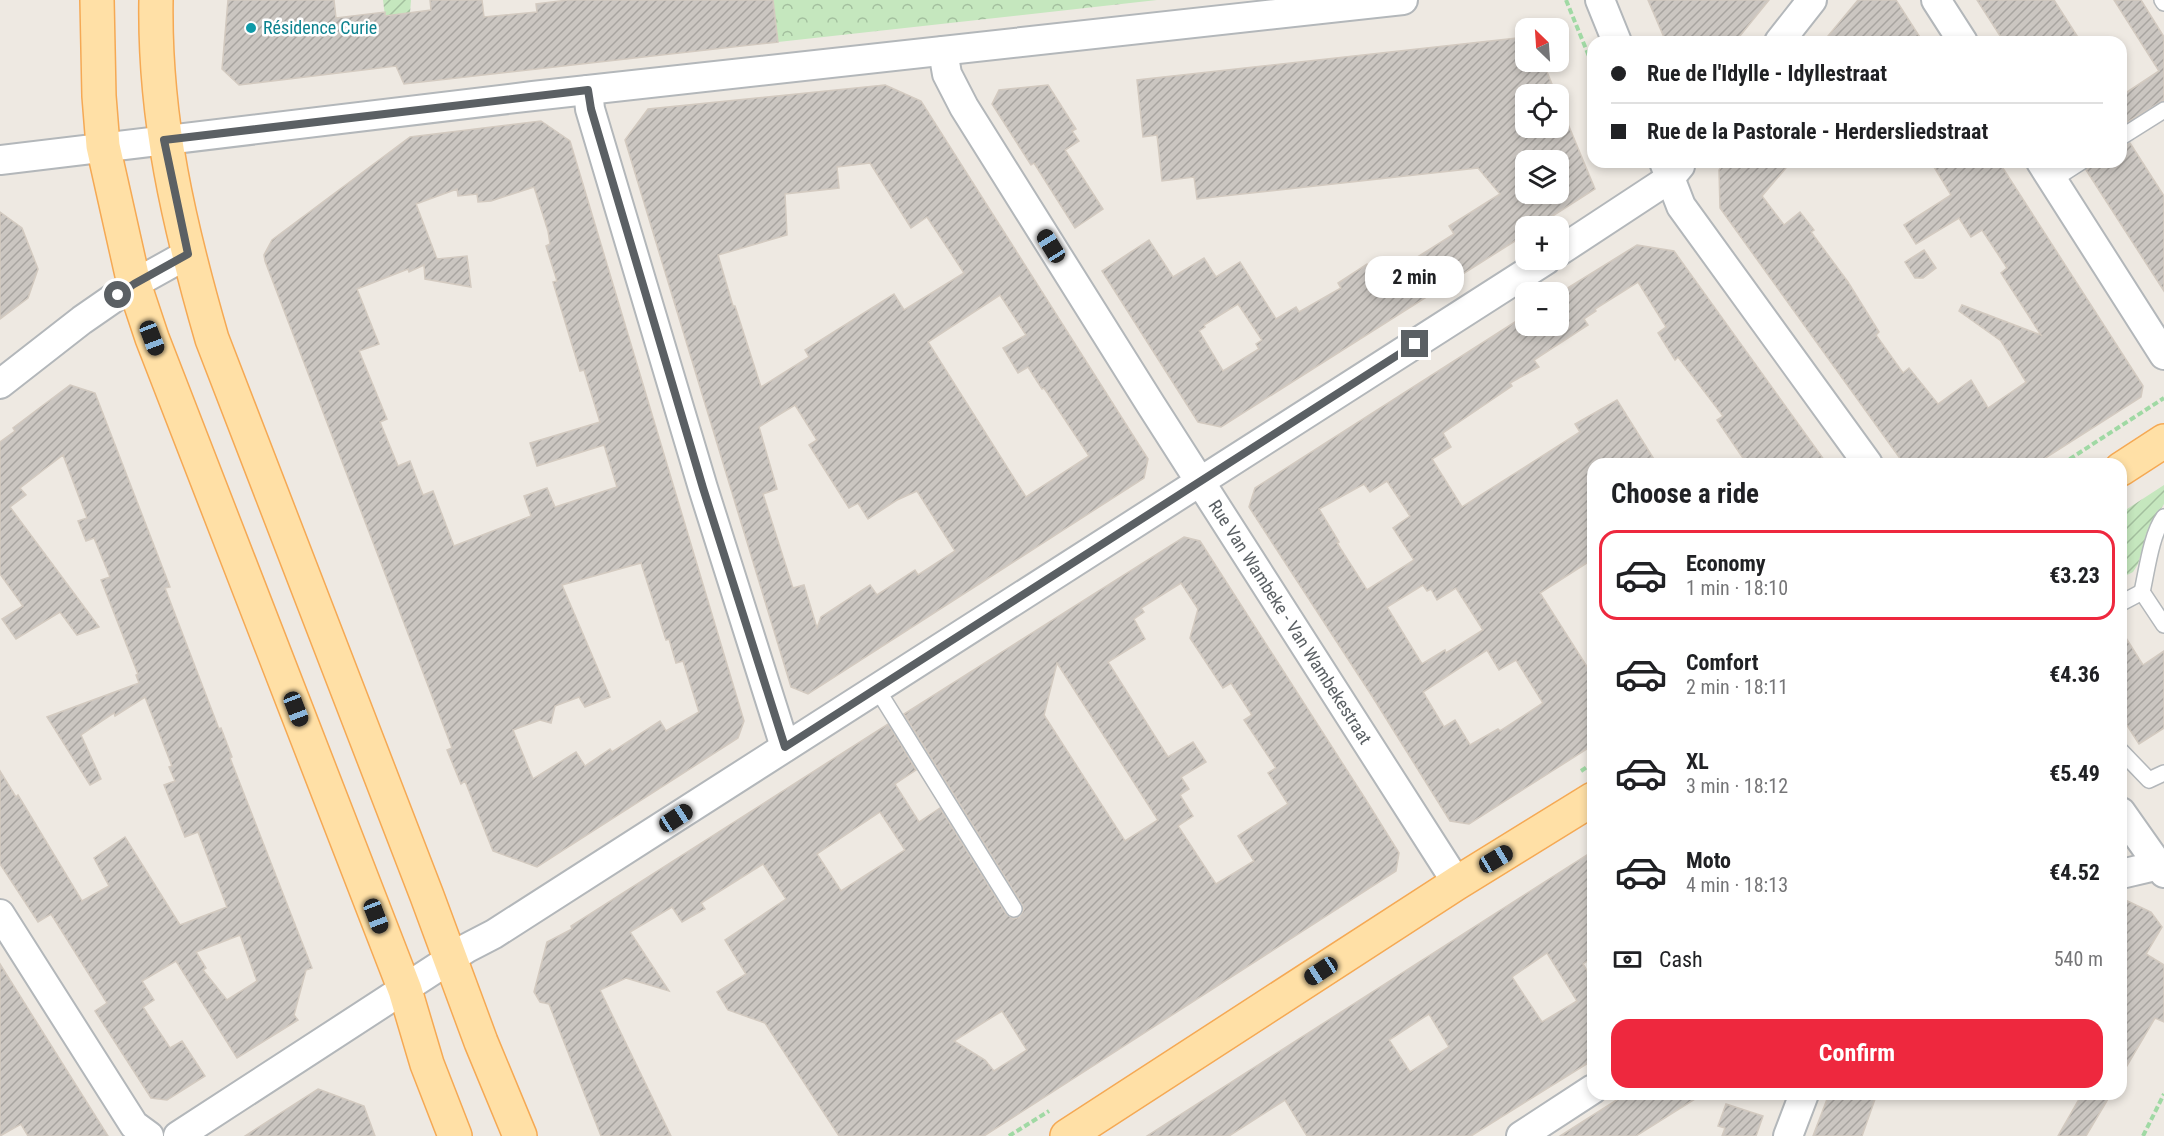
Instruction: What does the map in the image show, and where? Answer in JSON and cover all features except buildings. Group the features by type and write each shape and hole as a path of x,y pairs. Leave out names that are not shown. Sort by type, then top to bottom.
{"main road":[{"path":"97,0 99,96 103,147 134,284 152,338 405,990 427,1064 454,1136"},
{"path":"156,0 155,43 164,140 188,254 212,339 481,1042 520,1136"},
{"path":"2127,465 2164,441"},
{"path":"1067,1136 1457,883 1587,803"}],"street":[{"path":"0,160 588,90 1403,0"},
{"path":"1600,0 1615,36"},
{"path":"1784,36 1812,0"},
{"path":"1936,0 1959,36"},
{"name":"Rue Van Wambeke - Van Wambekestraat","path":"943,51 947,74 964,108 1457,883"},
{"path":"588,90 591,109 693,453 785,747"},
{"path":"1569,244 1672,168 1681,206 1864,458"},
{"path":"2047,171 2164,355"},
{"path":"0,384 82,320 134,284 188,254"},
{"path":"178,1136 451,959 501,930 1530,270"},
{"path":"2127,820 2162,867 2127,873"},
{"path":"0,914 134,1125 149,1136"},
{"path":"1521,1136 1587,1093"},
{"path":"1788,1136 1802,1100"}],"lane":[{"path":"2127,133 2164,110"},
{"path":"2164,517 2152,550 2142,592 2164,625"},
{"path":"2127,600 2142,592"},
{"path":"877,689 1014,909"},
{"path":"2127,756 2149,780 2164,773"}],"path":[{"path":"1566,0 1587,51"},
{"path":"2071,458 2164,398"},
{"path":"2143,1136 2164,1094"}],"green space":[{"path":"383,0 411,0 410,13 386,24"},
{"path":"773,0 1157,0 778,42"},
{"path":"2164,485 2164,504 2146,536 2138,564 2133,572 2127,575 2127,509"}],"place":[{"name":"Résidence Curie","path":"251,28"}],"route":[{"path":"118,295 188,254 164,140 588,90 591,109 696,465 785,747 1415,344"}]}
